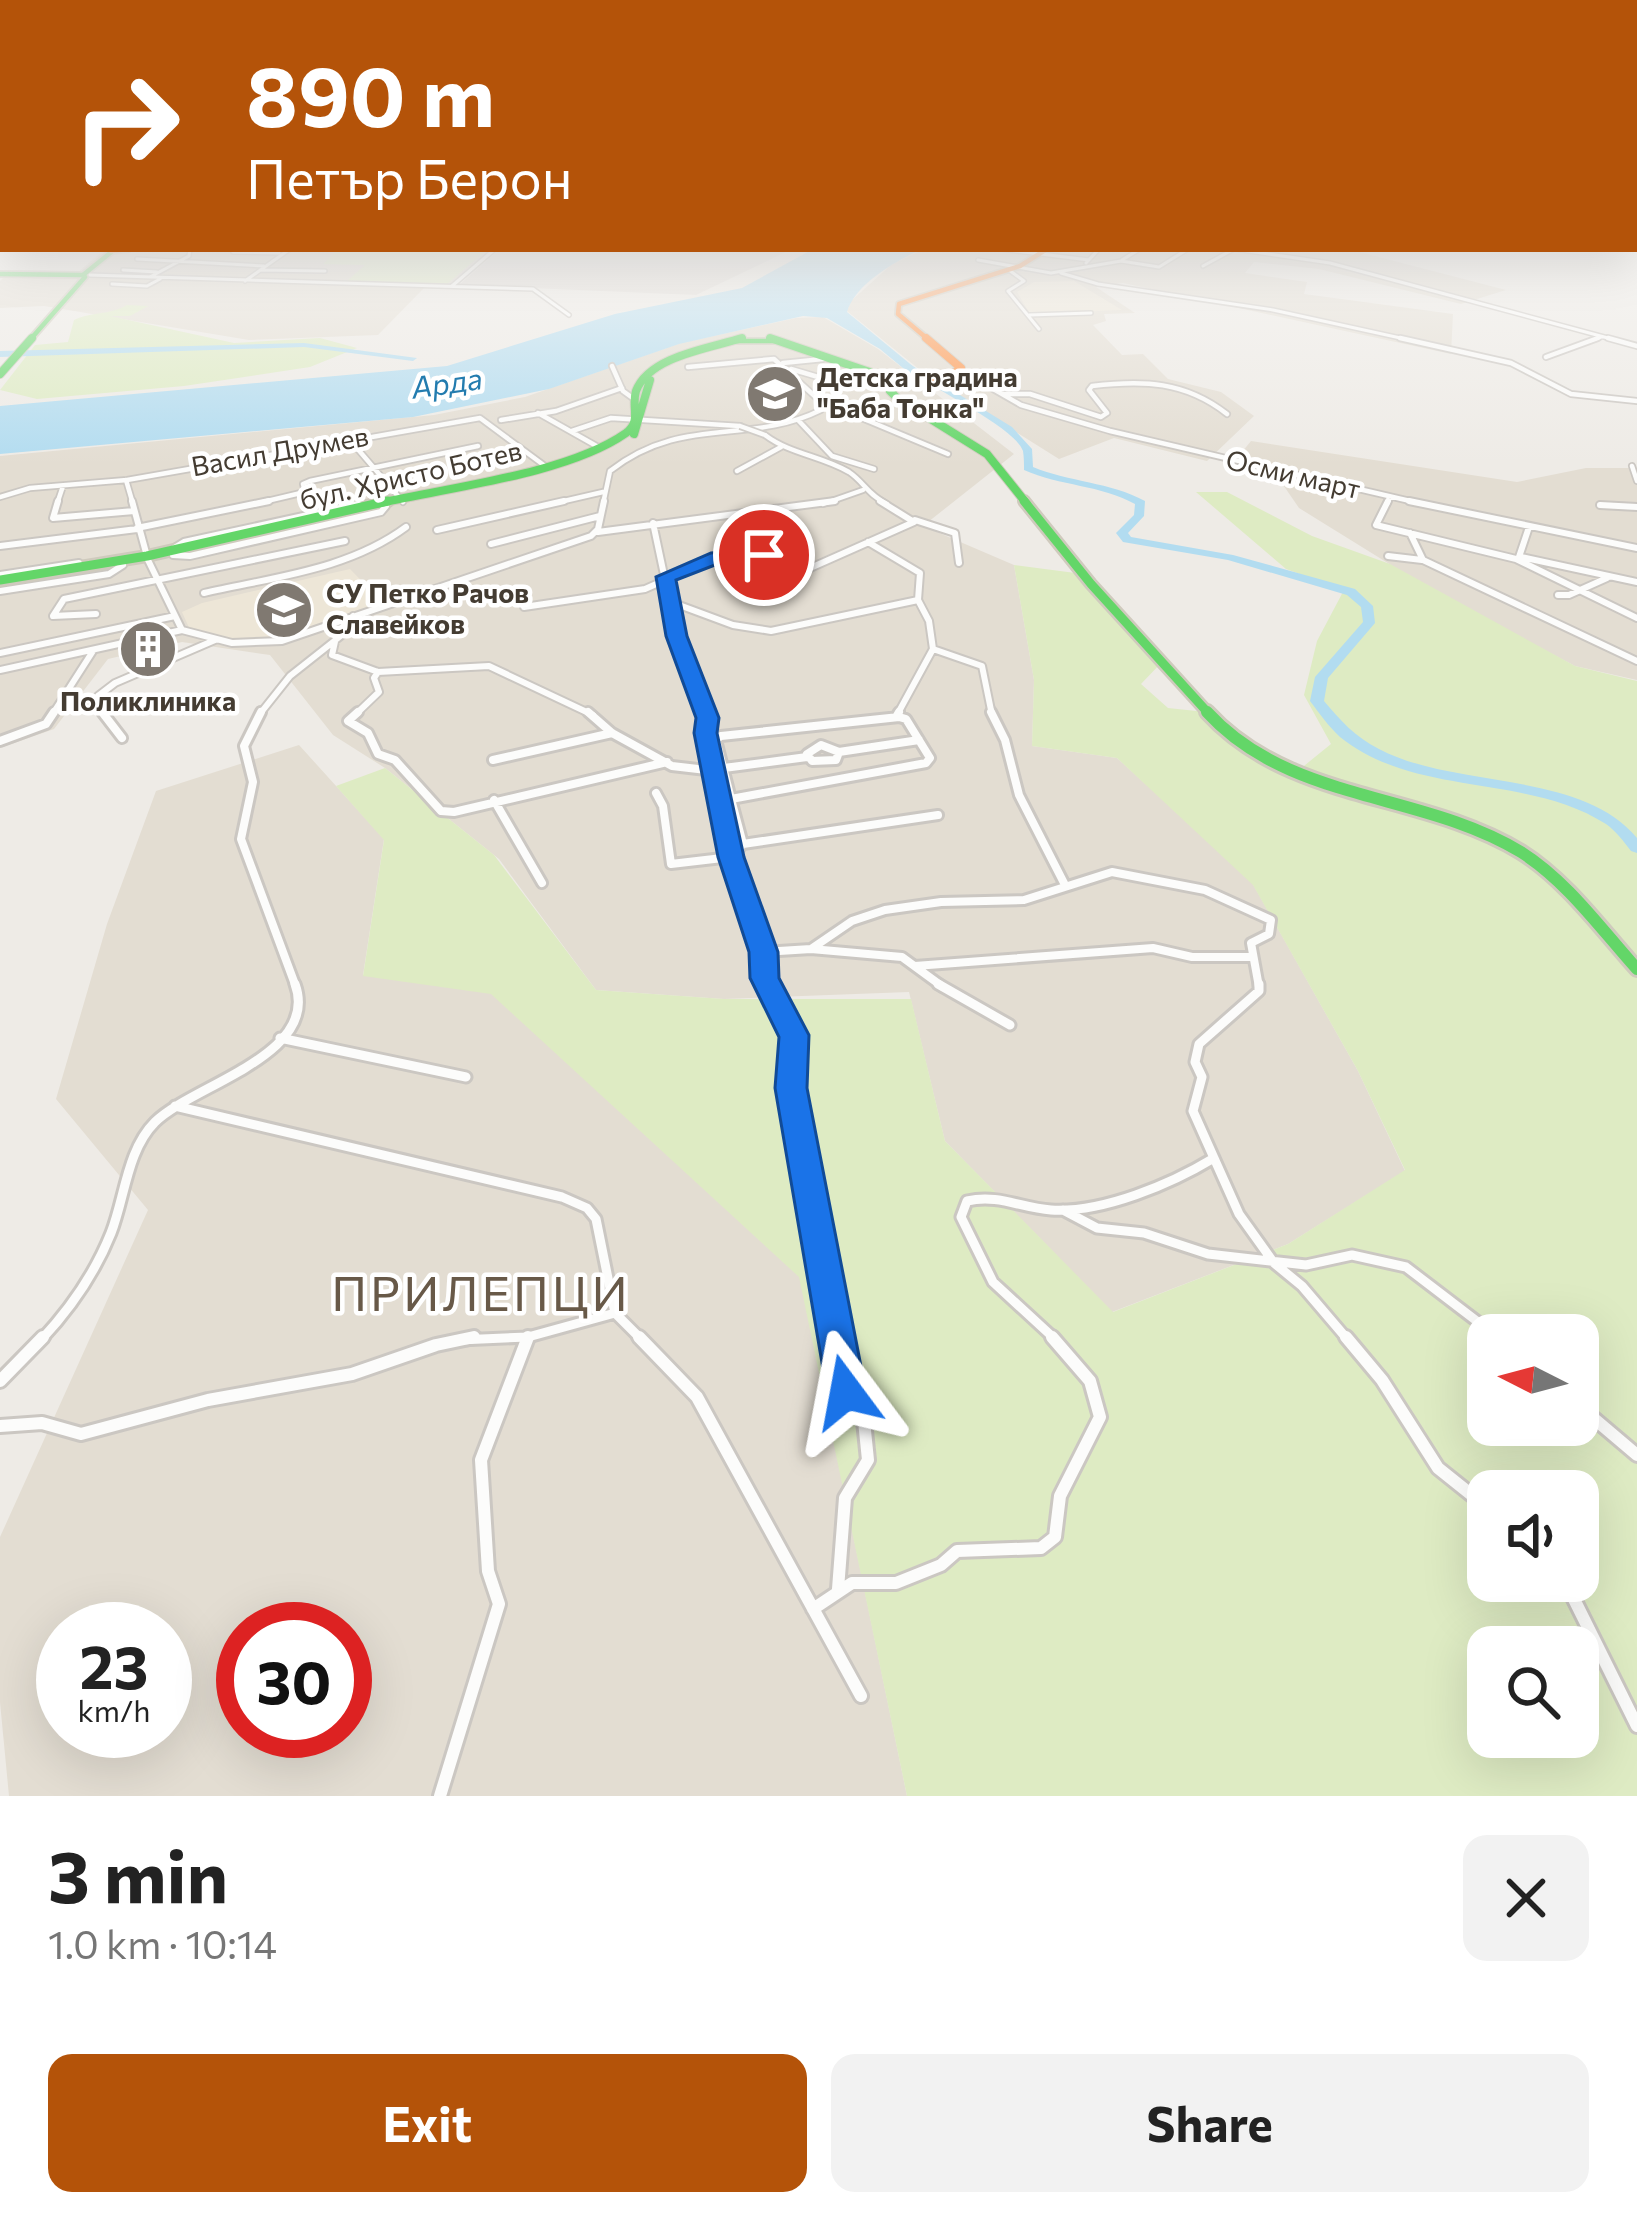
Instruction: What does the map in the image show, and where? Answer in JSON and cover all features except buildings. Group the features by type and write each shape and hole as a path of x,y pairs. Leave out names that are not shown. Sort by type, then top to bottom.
{"main road":[{"path":"0,370 65,298"},
{"path":"912,298 897,307 898,314 951,356 960,370 903,382 890,391 992,459 1083,574 1233,740 1302,778 1469,827 1520,850 1553,875 1637,969"},
{"path":"640,419 634,399 647,374 680,357 742,338 776,340 903,382"},
{"name":"бул. Христо Ботев","path":"0,583 125,563 596,457 626,441 640,419 644,387 663,369 722,347 776,340"},
{"name":"бул. Христо Ботев","path":"402,501 603,450 640,419"}],"street":[{"path":"547,298 569,315"},
{"path":"1014,298 1039,329"},
{"path":"1187,298 1310,318 1511,363 1571,394 1637,401"},
{"path":"1460,298 1637,346"},
{"path":"1028,315 1090,313"},
{"path":"1546,357 1603,336"},
{"path":"688,367 753,358 782,363 823,359"},
{"path":"782,363 820,401 948,454"},
{"path":"612,366 622,388 634,399"},
{"path":"788,369 835,382"},
{"name":"Осми март","path":"960,370 1000,394 1110,431 1390,497 1637,546"},
{"path":"1000,394 1030,394 1101,417 1108,413 1090,387 1160,382 1201,392 1227,414"},
{"path":"501,420 556,411 622,388"},
{"path":"595,533 610,471 637,450 700,432 799,421 819,412 820,401"},
{"path":"538,413 600,448"},
{"name":"Васил Друмев","path":"0,497 27,488 126,480 482,419 545,466"},
{"path":"572,430 602,419 700,420 740,426 851,473 863,490 915,520 955,533 959,563"},
{"path":"700,420 700,432"},
{"path":"799,421 832,455 874,469"},
{"path":"348,440 402,501"},
{"path":"0,546 137,528 302,494 306,482 478,446"},
{"path":"737,471 781,447"},
{"path":"1632,466 1637,481"},
{"path":"126,480 137,528 178,623"},
{"path":"63,486 52,517 134,511"},
{"path":"0,653 178,623 216,639 246,644 282,640 595,533 830,503 863,490"},
{"path":"437,530 603,492"},
{"path":"1390,497 1374,523 1637,582"},
{"path":"1600,506 1637,507"},
{"path":"491,544 600,516"},
{"path":"524,608 645,590 711,559 753,554 808,569 915,520"},
{"path":"653,523 676,636 707,718 705,733 743,844"},
{"path":"204,593 354,556 388,542 406,527"},
{"path":"1521,559 1529,527"},
{"path":"1410,532 1424,560"},
{"path":"96,614 53,617 56,604 64,599 345,541"},
{"path":"868,542 920,573 918,600 929,621 934,649 896,717"},
{"path":"1388,556 1424,560 1637,662"},
{"path":"1521,559 1577,592 1637,617"},
{"path":"251,562 259,578"},
{"path":"1558,595 1577,592 1610,576"},
{"path":"670,602 771,631 834,622 892,602 918,600"},
{"path":"0,1382 77,1298 110,1236 142,1141 157,1120 246,1071 280,1038 301,1003 241,839 254,782 244,746 270,694 357,623 353,616"},
{"path":"0,670 93,651 178,623"},
{"path":"336,637 332,655 378,672 489,666 576,704 605,722 612,733 667,762 720,770 807,757 824,764 836,760 838,752"},
{"path":"122,737 98,707 98,696 115,683 216,639"},
{"path":"934,649 982,666 993,721 1005,740 1018,795 1065,885"},
{"path":"0,741 46,724 93,651"},
{"path":"378,672 374,678 379,692 349,722 368,733 378,754 395,760 440,811 667,762"},
{"path":"731,799 926,764 930,758 906,719 896,717 716,740 731,857 763,952 771,998 794,1035 791,1088 816,1210 830,1323 846,1392 864,1421 868,1460 845,1498 838,1590"},
{"path":"816,726 821,745"},
{"path":"494,760 612,733"},
{"path":"807,757 810,749 821,745 838,752 919,740"},
{"path":"824,764 827,782"},
{"path":"656,793 663,806 670,864 731,857 743,844 938,815"},
{"path":"494,800 542,883"},
{"path":"811,949 852,921 885,910 941,902 1024,900 1112,872 1205,890 1270,920 1269,934 1251,943 1259,991 1199,1044 1195,1062 1202,1078 1193,1111 1239,1214 1274,1263 1302,1286 1382,1380 1438,1468 1467,1491"},
{"path":"915,966 943,960 1153,948 1192,956 1252,957"},
{"path":"763,952 811,949 902,957 929,980 1010,1025"},
{"path":"280,1038 466,1077"},
{"path":"175,1106 255,1121 577,1202 596,1219 616,1313 697,1397 861,1696"},
{"path":"1063,1210 1195,1172 1214,1158"},
{"path":"813,1609 852,1583 896,1583 941,1565 957,1551 1041,1548 1055,1537 1060,1495 1100,1416 1095,1391 1054,1335 1003,1294 980,1264 961,1217 967,1201 989,1194 1063,1210 1097,1228 1144,1233 1208,1255 1306,1264 1352,1255 1406,1267 1468,1314"},
{"path":"0,1426 42,1423 81,1434 208,1400 352,1374 436,1345 476,1337 528,1336 616,1313"},
{"path":"440,1796 499,1604 488,1571 481,1460 528,1336"},
{"path":"1599,1423 1637,1455"},
{"path":"1575,1602 1637,1726"}],"shaded area":[{"path":"0,298 414,298 378,335 249,340 44,306 0,308"},
{"path":"1020,298 1102,298 1122,310 1030,314"},
{"path":"1112,298 1135,313 1104,314 1106,321 1093,325 1122,355 1143,354 1168,379 1221,392 1254,416 1207,461 1114,438 1059,459 930,378 847,311 851,301"},
{"path":"1191,298 1332,298 1453,314 1451,354"},
{"path":"1436,298 1481,298 1461,304"},
{"path":"823,317 878,349 1014,454 923,526 1014,565 1034,680 1032,746 1117,758 1250,879 1358,1071 1405,1171 1288,1244 1112,1312 945,1141 909,992 724,999 596,990 499,859 385,768 333,735 270,655 182,642 108,659 54,729 0,748 0,456 434,415 525,397 681,343 796,318"},
{"path":"1251,441 1517,482 1586,468 1637,468 1637,680 1575,666 1441,596 1299,508 1277,476 1229,468"},
{"name":"СУ Петко Рачов Славейков","path":"350,569 387,607 291,642 256,647 216,641 190,630 182,612 202,603"},
{"path":"299,745 384,839 363,975 491,993 800,1277 907,1796 9,1796 0,1702 0,1537 148,1210 56,1099 107,924 156,791"}],"green space":[{"path":"127,305 148,306 130,316 110,316 234,343 320,338 357,348 310,367 184,386 37,399 0,390 35,345 68,342 74,320"},
{"path":"1196,492 1227,492 1312,536 1390,564 1575,666 1637,681 1637,1796 907,1796 799,1277 491,994 363,976 384,840 336,786 385,768 494,855 596,990 724,999 911,999 945,1141 1113,1312 1288,1244 1405,1170 1358,1071 1253,885 1117,758 1032,746 1034,680 1014,565 1083,574 1162,662 1141,684 1168,708 1206,712 1241,752 1294,774 1331,744 1304,695 1317,641 1344,590 1286,569"}],"water":[{"name":"Арда","path":"694,298 854,298 847,312 926,377 915,378 880,349 827,318 803,316 679,344 549,389 413,417 0,454 0,406 447,366 615,314"}],"waterway":[{"name":"Арда","path":"0,354 304,345 413,358"},
{"path":"911,368 1020,439 1027,449 1028,468 1114,490 1141,503 1139,516 1122,533 1127,540 1229,557 1351,592 1367,606 1369,623 1322,677 1317,701 1342,732 1412,768 1577,804 1612,821 1637,848"}],"traffic: fast":[{"path":"0,374 67,298"},
{"path":"0,580 147,556 585,456 631,430 636,419 635,393 647,375 680,357 742,338 770,338 899,382"},
{"path":"634,434 650,380"},
{"path":"899,382 890,391 897,398 987,454 1091,584 1233,740 1302,778 1469,827 1519,851 1553,875 1637,969"}],"traffic: slow":[{"path":"899,382 953,374 961,368 898,314 899,304 919,298"}],"place":[{"name":"Детска градина \"Баба Тонка\"","path":"775,394"},
{"name":"СУ Петко Рачов Славейков","path":"284,610"},
{"name":"Поликлиника","path":"148,649"}],"district":[{"name":"ПРИЛЕПЦИ","path":"481,1294"}],"route":[{"path":"764,555 717,557 666,577 676,636 707,718 705,733 731,857 763,952 771,998 794,1035 791,1088 846,1392"}]}
